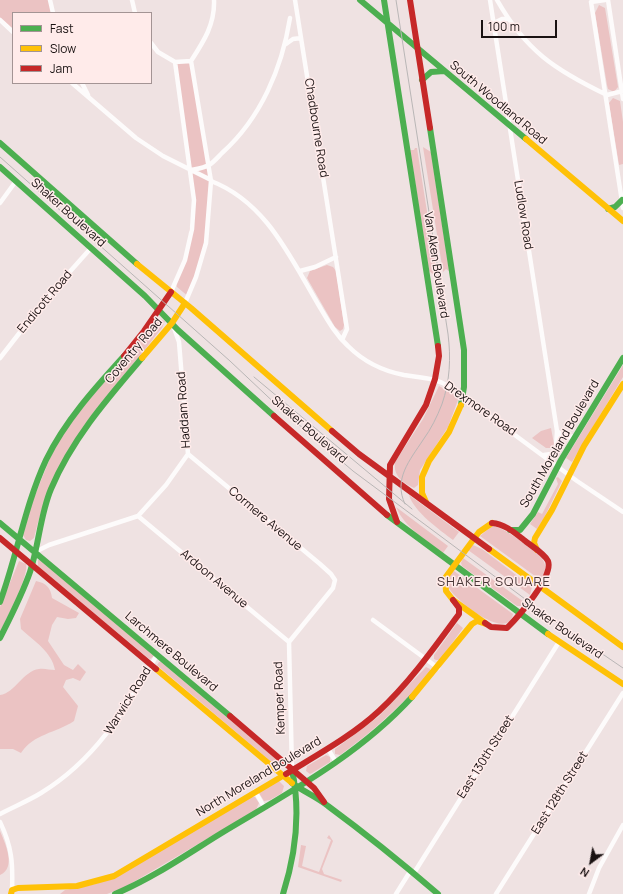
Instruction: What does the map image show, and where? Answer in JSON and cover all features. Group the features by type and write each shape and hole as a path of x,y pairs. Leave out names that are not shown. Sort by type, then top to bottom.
{"main road":[{"name":"South Woodland Road","path":"360,0 623,222"},
{"name":"Van Aken Boulevard","path":"384,0 437,336 438,356 435,378 426,405 418,422 392,460 388,477 389,499 397,523"},
{"name":"Van Aken Boulevard","path":"410,0 462,337 464,369 463,395 460,407 449,433 422,472 421,490 424,499 430,506"},
{"path":"422,80 428,73 439,70 444,71"},
{"name":"Shaker Boulevard","path":"0,143 359,454 388,477 623,647"},
{"name":"Shaker Boulevard","path":"0,167 161,311 172,323 397,523 560,642 623,684"},
{"path":"608,209 615,207 622,200"},
{"name":"Coventry Road","path":"0,602 35,485 45,461 56,441 87,397 161,311 171,292"},
{"name":"Coventry Road","path":"0,638 19,599 32,566 41,523 50,491 73,444 90,420 172,323 185,303"},
{"name":"South Moreland Boulevard","path":"510,530 520,530 538,507 558,466 575,436 623,358"},
{"name":"South Moreland Boulevard","path":"537,551 534,543 535,538 570,476 584,446 623,384"},
{"name":"Larchmere Boulevard","path":"0,523 306,781 324,802 438,894"},
{"path":"115,894 151,876 297,787 336,762 381,728 417,693 475,622 480,621 486,624 496,629 506,628 520,613 548,574 549,565 547,559 510,530 498,523 492,523 483,527 454,565 445,582 446,591 453,600 486,624"},
{"name":"Larchmere Boulevard","path":"0,538 152,664 282,775 314,798 324,802"},
{"name":"North Moreland Boulevard","path":"11,892 22,887 56,891 114,876 328,748 379,711 426,659 459,614 460,608 453,600"},
{"name":"Kemper Road","path":"283,894 291,865 298,814 297,787 292,770"}],"street":[{"path":"50,0 53,12"},
{"path":"132,0 135,12"},
{"path":"152,44 158,52 175,62 191,61 204,42 211,26 214,0"},
{"name":"Chadbourne Road","path":"295,0 347,329 342,340"},
{"name":"Ludlow Road","path":"490,0 557,431 556,448 551,454 544,455"},
{"path":"497,0 526,42 552,66 571,78 607,95 622,92"},
{"path":"623,99 606,0 590,1 621,170 623,208"},
{"path":"191,170 208,166 228,148 250,122 268,90 286,44 290,18"},
{"path":"494,23 502,18 508,18"},
{"path":"0,20 12,31"},
{"path":"286,44 293,39 301,38"},
{"name":"Coventry Road","path":"185,303 196,277 206,243 211,181 191,61"},
{"name":"Coventry Road","path":"171,292 185,260 192,229 194,200 175,62"},
{"name":"Drexmore Road","path":"73,84 136,138 211,181 233,191 266,221 279,236 332,328 342,340 358,354 384,370 405,375 435,378 463,395 570,476 623,512"},
{"path":"82,84 89,98"},
{"path":"0,203 16,181"},
{"name":"Endicott Road","path":"0,358 49,295 91,248"},
{"path":"300,272 315,267 336,256"},
{"name":"Haddam Road","path":"138,516 166,484 188,454 178,342 172,323"},
{"path":"557,431 565,438 575,436"},
{"name":"Cormere Avenue","path":"188,454 331,574 335,580 333,588 289,642"},
{"path":"35,552 49,545 138,516"},
{"name":"Ardoon Avenue","path":"138,516 289,642"},
{"path":"373,620 438,668"},
{"name":"Kemper Road","path":"289,642 292,770"},
{"name":"East 130th Street","path":"396,894 412,872 560,642"},
{"name":"Warwick Road","path":"0,814 41,793 84,760 106,737 126,708 157,655"},
{"name":"East 128th Street","path":"496,894 623,693"},
{"path":"328,748 336,762"},
{"path":"255,791 264,807"},
{"path":"0,822 11,847 13,859 11,892"},
{"path":"589,894 599,868 623,825"}],"shaded area":[{"path":"0,0 50,0 53,12 12,12 12,31 0,20"},
{"path":"599,5 605,8 618,87 614,92 608,89 607,85 595,13"},
{"path":"191,61 211,180 206,243 189,297 177,287 175,282 185,260 194,200 175,62"},
{"path":"613,98 620,101 623,122 623,164 619,165 609,103"},
{"path":"423,147 431,152 449,271 446,269 443,272"},
{"path":"417,148 437,275 435,276 429,271 410,150 414,150"},
{"path":"327,265 333,267 336,271 344,325 343,329 340,331 335,327 307,278 310,271"},
{"path":"160,319 165,321 162,328 87,421 61,463 42,510 34,538 30,541 26,540 23,535 33,500 51,456 63,434 87,402"},
{"path":"623,365 623,377 572,462 566,458"},
{"path":"439,386 456,395 458,400 448,427 420,470 418,485 414,488 406,484 397,475 395,462 423,419"},
{"path":"551,428 554,444 551,448 546,448 532,438 541,431"},
{"path":"558,477 562,481 537,529 530,524 538,512 542,514 558,484 556,478"},
{"path":"409,495 459,532 453,540 416,508"},
{"path":"396,507 448,546 443,553 410,527"},
{"name":"SHAKER SQUARE","path":"492,526 511,534 540,556 543,560 545,568 544,573 539,579 480,536"},
{"path":"473,545 482,549 532,587 530,595 468,550"},
{"path":"463,558 524,602 521,606 517,606 462,566 461,563"},
{"path":"38,560 40,560 154,656 150,659 148,658 41,569 38,566"},
{"path":"19,561 26,564 24,578 21,588 0,632 0,607"},
{"name":"SHAKER SQUARE","path":"454,571 513,614 509,622 502,624 492,621 481,616 460,601 448,586 449,579"},
{"path":"36,581 47,586 52,598 79,613 76,618 68,619 57,617 52,625 48,641 64,665 73,670 78,664 86,672 80,681 73,678 66,680 63,687 78,706 74,721 38,738 21,753 13,749 0,749 0,695 10,690 33,671 41,669 55,670 46,652 37,642 21,629 20,619"},
{"path":"457,623 463,628 440,660 434,659 434,655"},
{"path":"161,662 279,761 279,766 275,765 159,667 157,665"},
{"path":"426,667 430,669 430,674 398,706 376,727 352,746 340,755 335,754 335,749 378,717"},
{"path":"326,755 330,757 330,762 310,774 306,771 307,766"},
{"path":"279,781 284,786 282,793 270,800 264,801 259,793 260,791"},
{"path":"251,797 255,797 259,803 256,810 125,887 107,894 60,894 65,890 96,884"},
{"path":"0,831 7,848 9,861 5,872 0,875"},
{"path":"329,835 333,841 322,869 324,874 342,880 341,882 298,867 301,845 306,846 302,866 319,872 331,840 327,838"}],"tram line":[{"path":"396,0 448,334 449,352 448,378 442,404 431,427 408,462 402,478 402,495 405,504"},
{"path":"0,157 230,361 283,411 353,471 560,625 623,668"},
{"path":"254,377 412,509"}],"traffic: fast":[{"path":"360,0 526,139"},
{"path":"384,0 438,346"},
{"path":"422,80 431,72 444,71"},
{"path":"430,128 464,350 464,387 461,405"},
{"path":"0,143 137,264"},
{"path":"0,167 145,296 178,330 274,416"},
{"path":"608,209 615,207 622,200"},
{"path":"0,602 32,495 46,460 71,418 124,356"},
{"path":"0,638 20,597 30,572 47,499 69,453 91,420 142,358"},
{"path":"510,530 520,530 533,514 561,460 623,358"},
{"path":"387,515 548,634"},
{"path":"0,523 230,716"},
{"path":"115,894 143,881 169,866 321,772 369,738 412,697"},
{"path":"283,894 291,863 296,832 296,801 292,770"},
{"path":"292,783 342,817 384,849 438,894"}],"traffic: slow":[{"path":"526,139 623,221"},
{"path":"137,264 191,308 332,431"},
{"path":"142,358 172,323 185,303"},
{"path":"537,550 534,543 535,538 552,510 584,446 623,384"},
{"path":"426,502 422,493 422,477 429,461 449,432 461,405"},
{"path":"485,623 453,600 446,591 445,578 479,532 492,523"},
{"path":"489,549 623,647"},
{"path":"412,697 472,624 477,621 486,624"},
{"path":"548,634 623,684"},
{"path":"156,669 292,783"},
{"path":"11,894 12,890 18,888 77,886 114,876 286,774"}],"traffic: jam":[{"path":"410,0 430,128"},
{"path":"124,356 144,331 171,292"},
{"path":"397,522 389,499 390,465 426,405 435,379 439,356 438,346"},
{"path":"274,416 387,515"},
{"path":"332,431 359,454 489,549"},
{"path":"485,623 491,627 507,628 541,586 548,568 548,561 544,555 510,529 492,523"},
{"path":"0,538 156,669"},
{"path":"286,774 334,745 357,729 390,700 421,664 459,614 459,608 453,600"},
{"path":"230,716 314,788 324,802"}],"district":[{"name":"SHAKER SQUARE","path":"494,582"}]}
